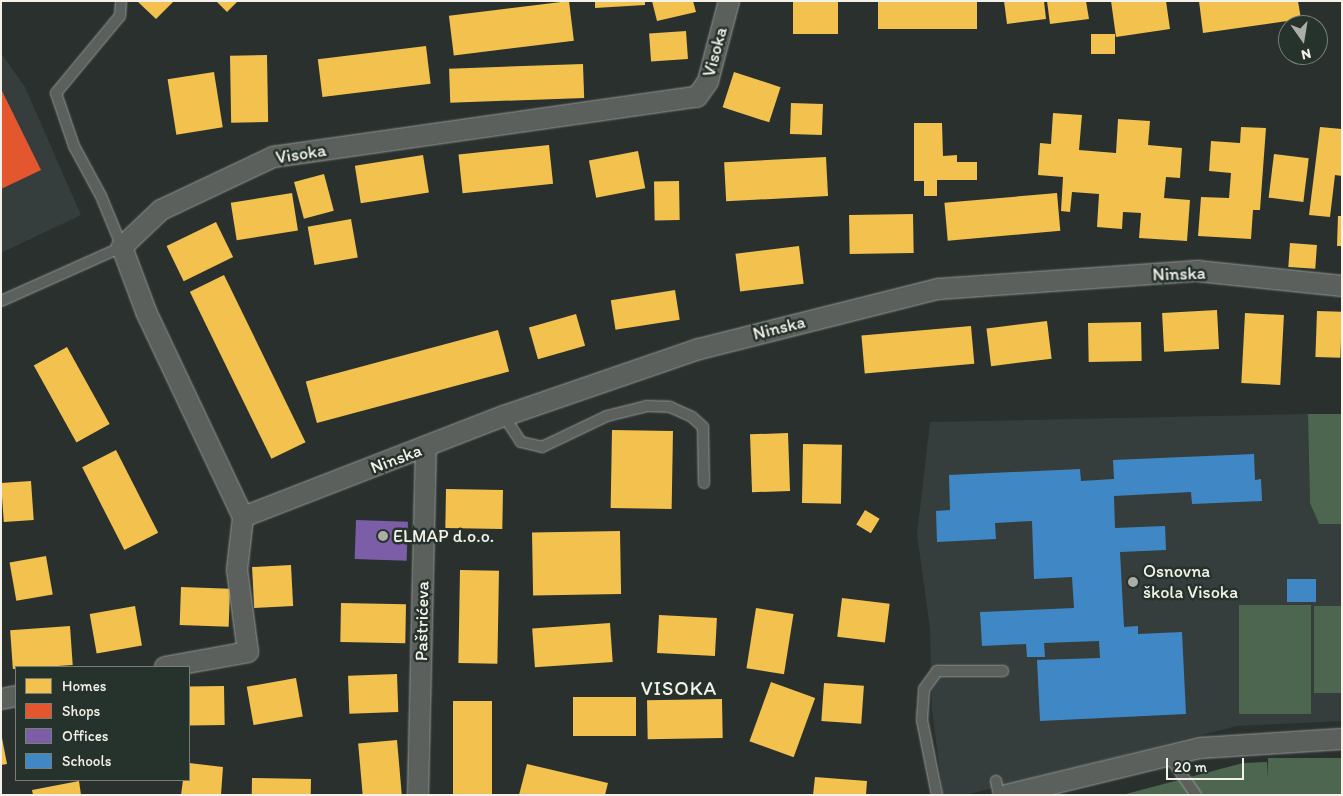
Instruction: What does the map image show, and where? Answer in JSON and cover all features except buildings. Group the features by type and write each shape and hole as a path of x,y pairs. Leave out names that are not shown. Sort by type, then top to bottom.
{"street":[{"name":"Visoka","path":"122,247 161,210 273,156 697,98 708,81 729,1"},
{"path":"122,247 147,314 244,517 237,570 248,652 171,666"},
{"name":"Ninska","path":"244,517 504,416 699,349 938,289 1197,271 1342,286"},
{"name":"Paštrićeva","path":"418,795 426,447"},
{"path":"1,699 15,696"},
{"path":"1002,788 1168,756 1200,748 1342,739"}],"lane":[{"path":"1,301 122,247 101,196 74,146 56,93 120,16 121,1"},
{"path":"504,416 521,442 542,447 607,416 647,406 670,407 692,417 703,427 704,483"},
{"path":"937,795 922,720 924,689 936,671 1003,671"},
{"path":"1168,756 1196,795"},
{"path":"999,795 1002,788"}],"shaded area":[{"path":"1,53 25,87 81,215 1,253"},
{"name":"Osnovna škola Visoka","path":"1308,414 1310,503 1319,524 1342,524 1342,721 1237,726 965,795 943,795 932,710 930,629 917,534 930,422"}],"green space":[{"path":"1308,414 1342,414 1342,524 1319,524 1310,503"},
{"path":"1239,605 1311,605 1311,714 1239,714"},
{"path":"1314,606 1342,606 1342,693 1314,693"},
{"path":"1268,758 1342,758 1342,795 1268,795"},
{"path":"1267,762 1269,795 1122,795 1243,763"}],"place":[{"name":"ELMAP d.o.o.","path":"383,536"},
{"name":"Osnovna škola Visoka","path":"1133,582"}],"district":[{"name":"VISOKA","path":"679,688"}]}
